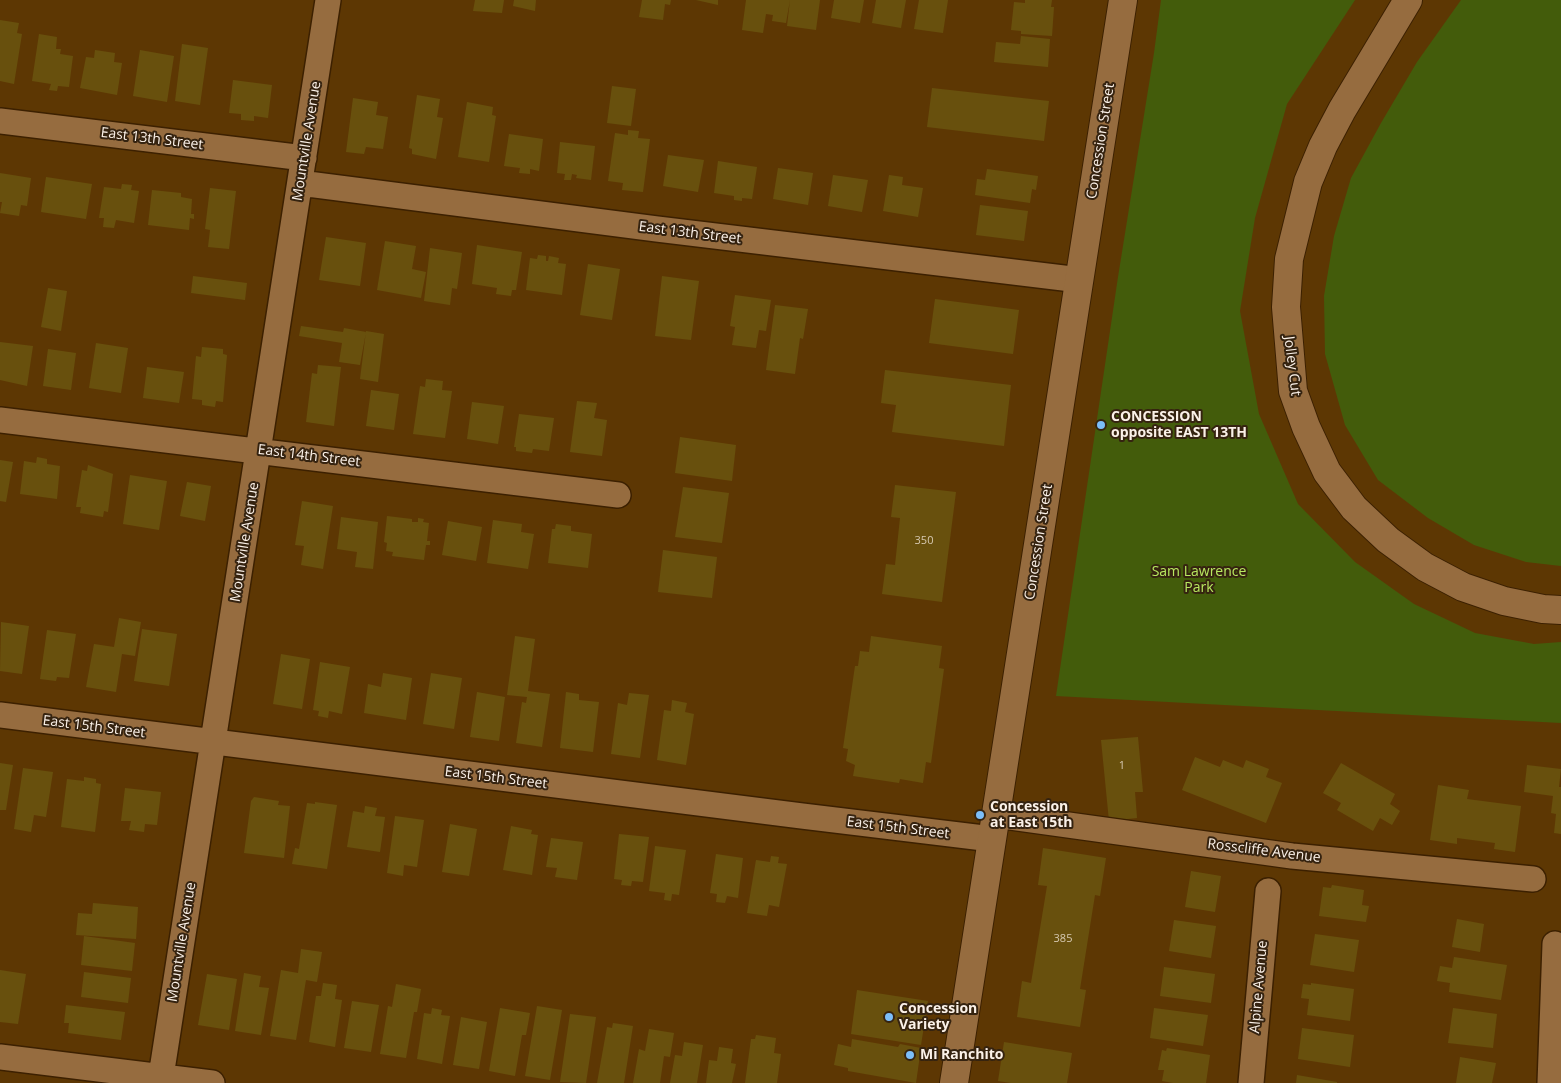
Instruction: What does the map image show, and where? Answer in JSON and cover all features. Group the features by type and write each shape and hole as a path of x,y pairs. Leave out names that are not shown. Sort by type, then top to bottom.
{"main road":[{"name":"Concession Street","path":"954,1083 1123,0"},
{"name":"Jolley Cut","path":"1408,0 1342,110 1323,146 1308,182 1288,258 1286,307 1293,391 1306,427 1327,472 1354,508 1388,540 1425,566 1463,587 1504,600 1543,609 1561,610"}],"street":[{"name":"Mountville Avenue","path":"160,1080 328,0"},
{"name":"East 13th Street","path":"0,121 304,158"},
{"name":"East 13th Street","path":"300,182 657,229 1080,280"},
{"name":"East 14th Street","path":"0,420 618,495"},
{"name":"East 15th Street","path":"0,715 802,816 994,827"},
{"name":"Rosscliffe Avenue","path":"994,827 1533,879"},
{"name":"Alpine Avenue","path":"1251,1083 1268,890"},
{"path":"1550,1083 1555,944"},
{"path":"0,1057 160,1080 212,1083"}],"green space":[{"name":"Sam Lawrence Park","path":"1161,0 1355,0 1287,104 1255,218 1240,311 1259,414 1298,504 1355,562 1414,604 1475,633 1534,644 1561,642 1561,723 1056,696"},
{"path":"1461,0 1561,0 1561,566 1526,562 1474,545 1428,518 1378,480 1345,425 1325,354 1324,296 1334,236 1351,178 1417,62"}],"building":[{"path":"475,0 504,0 502,13 473,11"},
{"path":"514,0 536,0 535,11 513,6"},
{"path":"642,0 671,0 670,5 665,4 663,20 639,17"},
{"path":"696,0 718,0 718,5"},
{"path":"746,0 790,0 786,23 772,21 773,15 766,14 763,33 742,30"},
{"path":"790,0 820,0 816,30 787,26"},
{"path":"834,0 864,0 860,23 831,18"},
{"path":"876,0 906,0 901,28 872,23"},
{"path":"919,0 948,0 943,33 914,29"},
{"path":"1025,0 1052,0 1051,7 1054,7 1052,36 1021,34 1021,31 1011,30 1014,2 1025,3"},
{"path":"0,20 19,23 17,33 22,34 14,84 0,81"},
{"path":"39,34 57,37 56,49 61,49 60,54 73,56 69,87 58,86 57,91 49,90 51,84 32,81"},
{"path":"1021,36 1050,39 1048,67 994,62 996,42 1020,44"},
{"path":"182,44 208,48 200,105 175,101"},
{"path":"95,50 115,53 114,62 122,63 117,95 80,88 86,57 94,58"},
{"path":"140,50 174,56 167,102 133,96"},
{"path":"233,80 272,85 268,118 254,116 254,121 241,120 241,114 229,113"},
{"path":"612,86 636,89 631,126 607,123"},
{"path":"932,88 1049,101 1044,141 927,127"},
{"path":"417,95 440,99 437,117 443,118 436,159 412,154 412,149 409,148"},
{"path":"353,98 378,102 376,115 388,117 383,149 366,147 364,154 346,152"},
{"path":"467,102 493,107 492,115 496,116 489,162 458,157"},
{"path":"628,130 639,131 638,138 650,139 643,192 622,190 623,183 608,181 615,133 628,135"},
{"path":"509,134 543,139 539,171 530,169 530,174 519,173 520,168 504,166"},
{"path":"560,142 595,146 591,180 576,178 577,175 572,174 571,180 564,180 565,174 557,173"},
{"path":"668,155 704,160 698,192 663,186"},
{"path":"718,161 757,167 752,199 742,198 742,201 734,200 734,196 714,193"},
{"path":"778,168 813,173 808,205 773,199"},
{"path":"987,169 1038,176 1036,190 1032,189 1030,203 975,195 977,179 985,180"},
{"path":"0,173 31,178 27,206 21,205 19,216 0,213 2,202 0,202"},
{"path":"833,175 868,180 862,212 828,206"},
{"path":"889,175 903,177 902,185 923,188 918,217 883,211"},
{"path":"46,177 92,184 86,219 41,212"},
{"path":"122,184 132,185 131,190 139,191 134,223 116,220 114,228 103,227 104,218 99,218 104,187 121,189"},
{"path":"210,188 236,191 229,249 208,247 210,230 205,229"},
{"path":"152,190 181,193 181,197 192,199 191,214 194,214 194,219 190,218 189,230 148,225"},
{"path":"980,205 1028,211 1024,241 976,235"},
{"path":"326,237 366,243 360,286 319,280"},
{"path":"385,241 416,246 412,269 426,272 421,298 377,290"},
{"path":"477,245 522,252 516,290 512,290 511,296 496,294 497,288 472,284"},
{"path":"430,248 462,253 457,289 452,288 450,305 424,301"},
{"path":"538,255 546,256 546,261 548,261 549,256 559,258 558,263 566,264 562,295 526,290 530,258 537,259"},
{"path":"588,264 620,269 612,320 580,315"},
{"path":"193,276 247,283 245,300 191,293"},
{"path":"662,276 699,281 691,340 655,336"},
{"path":"48,288 67,291 61,331 41,327"},
{"path":"735,295 771,300 766,331 759,330 756,348 732,345 735,327 730,326"},
{"path":"935,299 1019,310 1013,354 929,343"},
{"path":"775,305 808,309 803,339 800,338 795,374 766,370"},
{"path":"301,326 343,332 344,328 366,332 360,365 339,362 342,343 299,336"},
{"path":"366,331 384,334 378,382 360,379"},
{"path":"0,342 33,346 27,386 0,380"},
{"path":"96,343 128,348 121,393 89,388"},
{"path":"202,347 223,349 223,354 227,355 223,402 216,401 215,407 202,405 202,400 192,399 196,356 201,357"},
{"path":"48,349 76,353 71,390 43,386"},
{"path":"318,365 341,367 334,426 306,422 312,373 317,374"},
{"path":"147,367 184,372 179,403 143,398"},
{"path":"885,370 1011,385 1004,446 892,432 896,405 881,403"},
{"path":"426,379 443,381 442,390 452,391 445,438 413,434 420,386 425,387"},
{"path":"371,390 399,394 394,430 366,426"},
{"path":"577,401 597,403 594,418 607,420 602,456 570,452"},
{"path":"472,402 504,406 498,444 467,439"},
{"path":"519,414 554,418 549,451 533,449 532,453 516,451 516,447 514,447"},
{"path":"680,437 736,445 732,481 675,473"},
{"path":"37,457 47,459 47,464 60,466 57,499 20,494 24,461 36,463"},
{"path":"0,460 13,462 6,502 0,501"},
{"path":"88,465 113,474 108,512 104,511 103,517 80,513 81,507 76,507 82,470 87,471"},
{"path":"130,475 167,481 159,530 123,524"},
{"path":"187,482 211,486 205,521 180,516"},
{"path":"895,485 956,492 942,602 882,594 886,564 895,565 900,518 891,517"},
{"path":"683,487 729,493 722,543 675,537"},
{"path":"302,501 333,506 323,569 301,565 304,546 295,545"},
{"path":"387,516 412,519 412,522 418,522 418,518 424,519 423,522 429,523 427,541 430,541 430,545 426,545 424,560 392,556 393,552 386,551 387,543 384,542"},
{"path":"341,517 378,522 373,569 355,567 357,552 337,549"},
{"path":"493,520 522,524 521,532 534,534 528,569 487,563"},
{"path":"448,521 482,527 476,561 442,555"},
{"path":"556,524 571,526 571,531 592,534 588,568 548,563 552,529 555,529"},
{"path":"663,550 717,557 712,598 658,592"},
{"path":"119,618 141,622 135,656 122,654 116,692 86,687 94,644 114,647"},
{"path":"1,622 29,626 22,674 0,671"},
{"path":"142,629 177,634 169,686 134,681"},
{"path":"47,630 76,634 69,678 57,677 56,681 40,679"},
{"path":"515,636 535,639 528,691 550,694 542,747 516,743 522,702 526,703 527,697 507,695"},
{"path":"871,636 942,646 939,668 944,669 931,763 926,762 923,783 900,779 899,783 853,776 855,765 846,761 848,749 843,748 855,666 858,666 860,651 869,652"},
{"path":"281,654 310,659 302,709 273,704"},
{"path":"320,662 350,667 342,714 329,711 328,718 318,716 319,711 313,710"},
{"path":"383,673 412,678 406,720 364,713 368,684 381,687"},
{"path":"431,673 462,678 454,729 423,724"},
{"path":"477,692 505,697 499,741 470,737"},
{"path":"566,692 579,694 579,700 599,702 593,752 560,748"},
{"path":"629,693 649,695 640,758 611,754 618,703 627,705"},
{"path":"672,700 687,703 685,712 694,714 686,765 657,760 664,710 671,711"},
{"path":"1138,737 1143,792 1135,792 1137,818 1109,821 1101,740"},
{"path":"1195,757 1220,767 1223,760 1243,768 1246,760 1269,769 1266,777 1282,783 1266,823 1182,790"},
{"path":"0,763 13,765 6,810 0,810"},
{"path":"1341,763 1395,794 1390,804 1400,811 1392,825 1380,818 1373,831 1337,810 1341,803 1323,793"},
{"path":"1527,765 1561,769 1559,787 1561,787 1561,834 1554,833 1556,814 1551,813 1553,796 1524,792"},
{"path":"23,768 53,772 46,817 34,815 31,832 14,829"},
{"path":"84,777 96,779 96,783 101,784 95,832 61,827 67,779 84,781"},
{"path":"1438,785 1469,790 1467,799 1521,806 1515,852 1494,849 1495,843 1457,838 1457,844 1430,840"},
{"path":"125,788 161,792 157,825 145,824 144,832 129,830 131,821 121,821"},
{"path":"254,797 279,801 278,805 290,806 284,858 244,853 251,801"},
{"path":"315,802 337,805 327,869 292,864 295,848 299,849 307,803 315,804"},
{"path":"365,806 377,808 375,816 385,817 380,852 347,847 353,811 364,813"},
{"path":"395,816 424,820 417,867 404,865 403,876 387,873"},
{"path":"450,824 477,829 469,876 442,872"},
{"path":"511,826 532,830 531,834 538,835 532,875 503,870"},
{"path":"619,834 649,837 643,882 632,881 631,886 621,885 622,880 614,879"},
{"path":"551,838 583,842 577,880 555,877 557,868 546,867"},
{"path":"655,846 686,850 679,895 672,894 671,901 664,900 665,893 649,891"},
{"path":"1043,848 1106,858 1100,896 1095,895 1080,989 1086,990 1080,1027 1017,1017 1022,981 1031,983 1047,886 1038,885"},
{"path":"716,854 743,858 738,898 727,896 725,903 716,902 717,894 710,893"},
{"path":"771,856 779,857 778,863 787,864 779,907 769,905 767,916 747,913 756,860 770,862"},
{"path":"1191,871 1221,876 1215,912 1185,907"},
{"path":"1332,885 1364,890 1362,905 1369,906 1366,922 1319,916 1323,887 1331,888"},
{"path":"93,903 138,907 136,939 76,935 78,913 92,914"},
{"path":"1457,919 1484,924 1480,952 1452,947"},
{"path":"1174,920 1216,926 1211,958 1169,951"},
{"path":"1315,934 1359,940 1354,972 1310,965"},
{"path":"84,936 135,943 132,971 81,965"},
{"path":"301,949 322,952 317,982 306,980 296,1040 270,1036 281,970 298,973"},
{"path":"1454,957 1507,965 1501,1000 1449,992 1450,983 1437,981 1440,966 1452,968"},
{"path":"1164,967 1215,974 1211,1003 1160,996"},
{"path":"0,970 26,974 18,1024 0,1022"},
{"path":"84,972 131,978 128,1003 81,997"},
{"path":"244,973 261,976 259,987 269,988 261,1035 235,1031"},
{"path":"207,974 237,979 229,1030 198,1025"},
{"path":"323,983 337,985 335,999 342,1000 335,1047 309,1042 316,996 321,996"},
{"path":"1311,983 1354,989 1350,1021 1307,1015 1309,999 1301,998 1303,984 1311,985"},
{"path":"396,984 421,989 417,1012 414,1012 406,1058 380,1054 388,1006 392,1007"},
{"name":"Concession Variety","path":"857,990 928,1001 921,1045 851,1034"},
{"path":"352,1001 379,1005 371,1052 344,1048"},
{"path":"66,1005 125,1012 121,1040 68,1033 69,1023 64,1023"},
{"path":"537,1006 562,1010 550,1080 525,1076"},
{"path":"432,1008 442,1010 441,1015 450,1016 442,1064 417,1059 424,1013 431,1014"},
{"path":"500,1008 530,1013 526,1035 522,1035 515,1076 489,1071"},
{"path":"1154,1008 1208,1015 1203,1046 1150,1038"},
{"path":"1453,1008 1497,1014 1493,1048 1448,1043"},
{"path":"570,1014 596,1017 586,1083 560,1082"},
{"path":"461,1017 487,1022 479,1069 453,1065"},
{"path":"613,1023 633,1026 624,1083 597,1083 607,1027 612,1028"},
{"path":"1302,1028 1354,1035 1350,1067 1298,1059"},
{"path":"649,1029 674,1033 670,1057 664,1056 660,1083 633,1083 639,1049 645,1051"},
{"path":"756,1035 776,1038 774,1053 781,1054 777,1083 745,1083 751,1039 755,1039"},
{"path":"852,1039 898,1047 900,1044 921,1048 916,1083 848,1071 848,1068 834,1065 838,1044 851,1047"},
{"path":"684,1042 703,1045 697,1083 670,1083 675,1055 682,1056"},
{"path":"1004,1042 1072,1053 1067,1083 1011,1083 998,1081"},
{"path":"719,1047 733,1049 731,1063 736,1064 732,1083 706,1083 709,1060 717,1061"},
{"path":"1167,1048 1210,1055 1206,1083 1162,1081 1164,1070 1158,1070 1162,1050 1166,1051"},
{"path":"1460,1057 1496,1063 1492,1083 1456,1083"},
{"path":"1297,1075 1337,1082 1337,1083 1296,1083"}],"place":[{"name":"CONCESSION opposite EAST 13TH","path":"1101,425"},
{"name":"Concession at East 15th","path":"980,815"},
{"name":"Concession Variety","path":"889,1017"},
{"name":"Mi Ranchito","path":"910,1055"}]}
